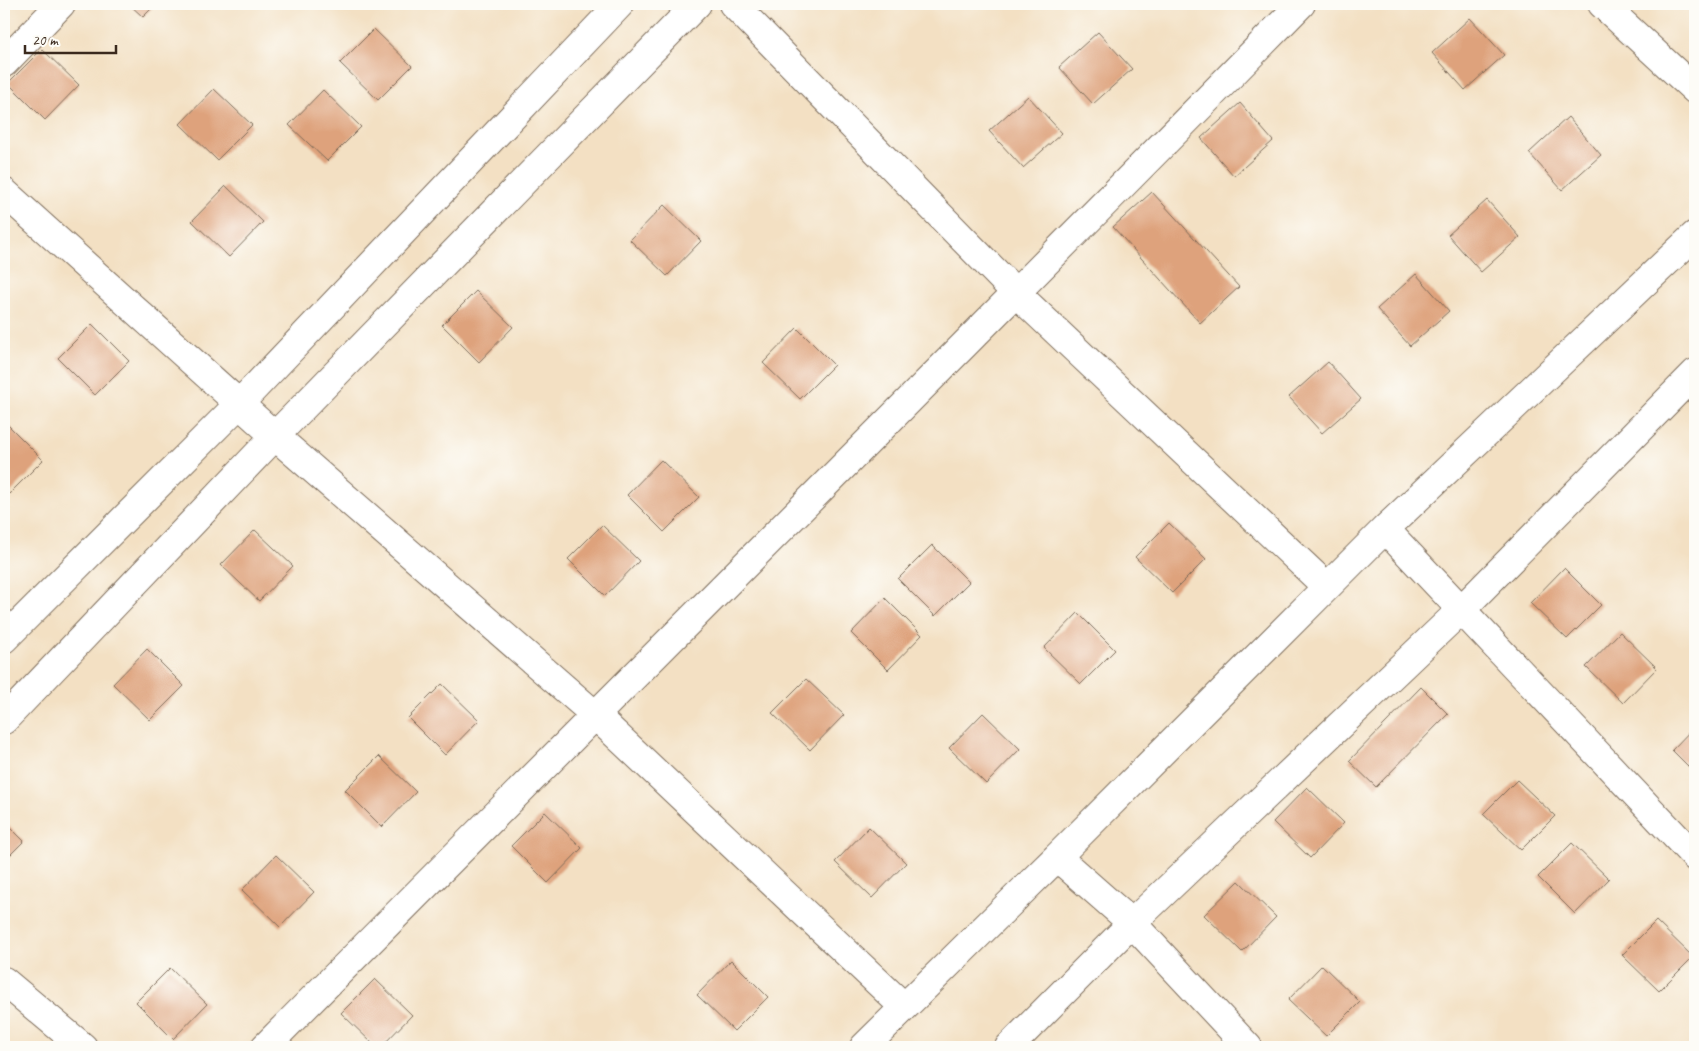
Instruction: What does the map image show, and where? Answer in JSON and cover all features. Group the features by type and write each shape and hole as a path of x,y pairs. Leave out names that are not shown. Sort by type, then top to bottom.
{"street":[{"path":"4,63 61,4"},
{"path":"4,639 239,404 620,4"},
{"path":"4,720 275,436 697,4"},
{"path":"733,4 1018,294 1328,586"},
{"path":"265,1047 594,714 1018,294 1301,4"},
{"path":"1602,4 1695,90"},
{"path":"4,192 275,436 594,714 903,1006"},
{"path":"864,1047 903,1006 1057,857 1385,528 1695,235"},
{"path":"1009,1047 1132,923 1460,610 1695,373"},
{"path":"1385,528 1460,610 1695,857"},
{"path":"1057,857 1132,923 1248,1047"},
{"path":"4,981 83,1047"}],"building":[{"path":"129,4 156,4 143,17"},
{"path":"1470,18 1504,55 1465,90 1432,53"},
{"path":"374,29 412,66 378,100 340,63"},
{"path":"1098,32 1132,69 1093,104 1059,67"},
{"path":"42,49 79,85 45,120 8,83"},
{"path":"214,89 252,125 217,160 180,124"},
{"path":"323,90 361,127 327,161 289,125"},
{"path":"1028,96 1062,133 1023,168 989,131"},
{"path":"1240,103 1273,141 1234,176 1201,138"},
{"path":"1568,117 1601,155 1562,190 1529,153"},
{"path":"226,186 263,222 229,257 192,221"},
{"path":"1152,192 1239,287 1200,323 1113,227"},
{"path":"1487,200 1520,237 1481,272 1448,235"},
{"path":"664,205 701,241 667,276 630,240"},
{"path":"1416,274 1449,311 1410,346 1377,309"},
{"path":"476,291 513,327 479,362 442,325"},
{"path":"92,324 129,361 95,395 58,358"},
{"path":"797,328 834,365 800,399 763,363"},
{"path":"1328,362 1361,399 1322,433 1289,397"},
{"path":"6,423 43,460 9,494 4,489 4,426"},
{"path":"661,460 699,497 664,532 627,495"},
{"path":"1169,523 1206,559 1172,593 1135,557"},
{"path":"602,525 639,561 605,596 568,559"},
{"path":"255,530 293,566 259,601 221,565"},
{"path":"932,545 969,582 935,616 898,579"},
{"path":"1564,568 1601,605 1567,639 1530,603"},
{"path":"885,598 922,635 888,670 851,633"},
{"path":"1078,613 1115,650 1081,684 1044,648"},
{"path":"1620,632 1657,668 1623,703 1586,667"},
{"path":"147,649 184,686 150,720 113,684"},
{"path":"806,679 844,715 810,750 772,713"},
{"path":"442,684 479,720 445,755 408,718"},
{"path":"1421,687 1448,714 1376,787 1349,761"},
{"path":"983,713 1020,749 986,784 949,748"},
{"path":"1695,726 1695,773 1672,750"},
{"path":"379,756 416,792 382,827 345,790"},
{"path":"1517,780 1555,816 1521,850 1483,814"},
{"path":"1307,787 1344,823 1310,858 1273,822"},
{"path":"545,812 582,848 548,883 511,846"},
{"path":"4,821 24,841 4,861"},
{"path":"869,827 906,863 872,898 835,862"},
{"path":"1572,843 1609,879 1575,914 1538,877"},
{"path":"276,855 314,892 280,927 242,890"},
{"path":"1239,881 1276,917 1242,952 1204,915"},
{"path":"1656,921 1693,957 1659,991 1622,955"},
{"path":"731,960 768,997 734,1031 697,995"},
{"path":"1322,965 1360,1002 1326,1036 1288,1000"},
{"path":"170,968 207,1004 173,1039 136,1002"},
{"path":"375,979 412,1015 381,1047 376,1047 341,1013"},
{"path":"1134,1041 1141,1047 1127,1047"}]}
